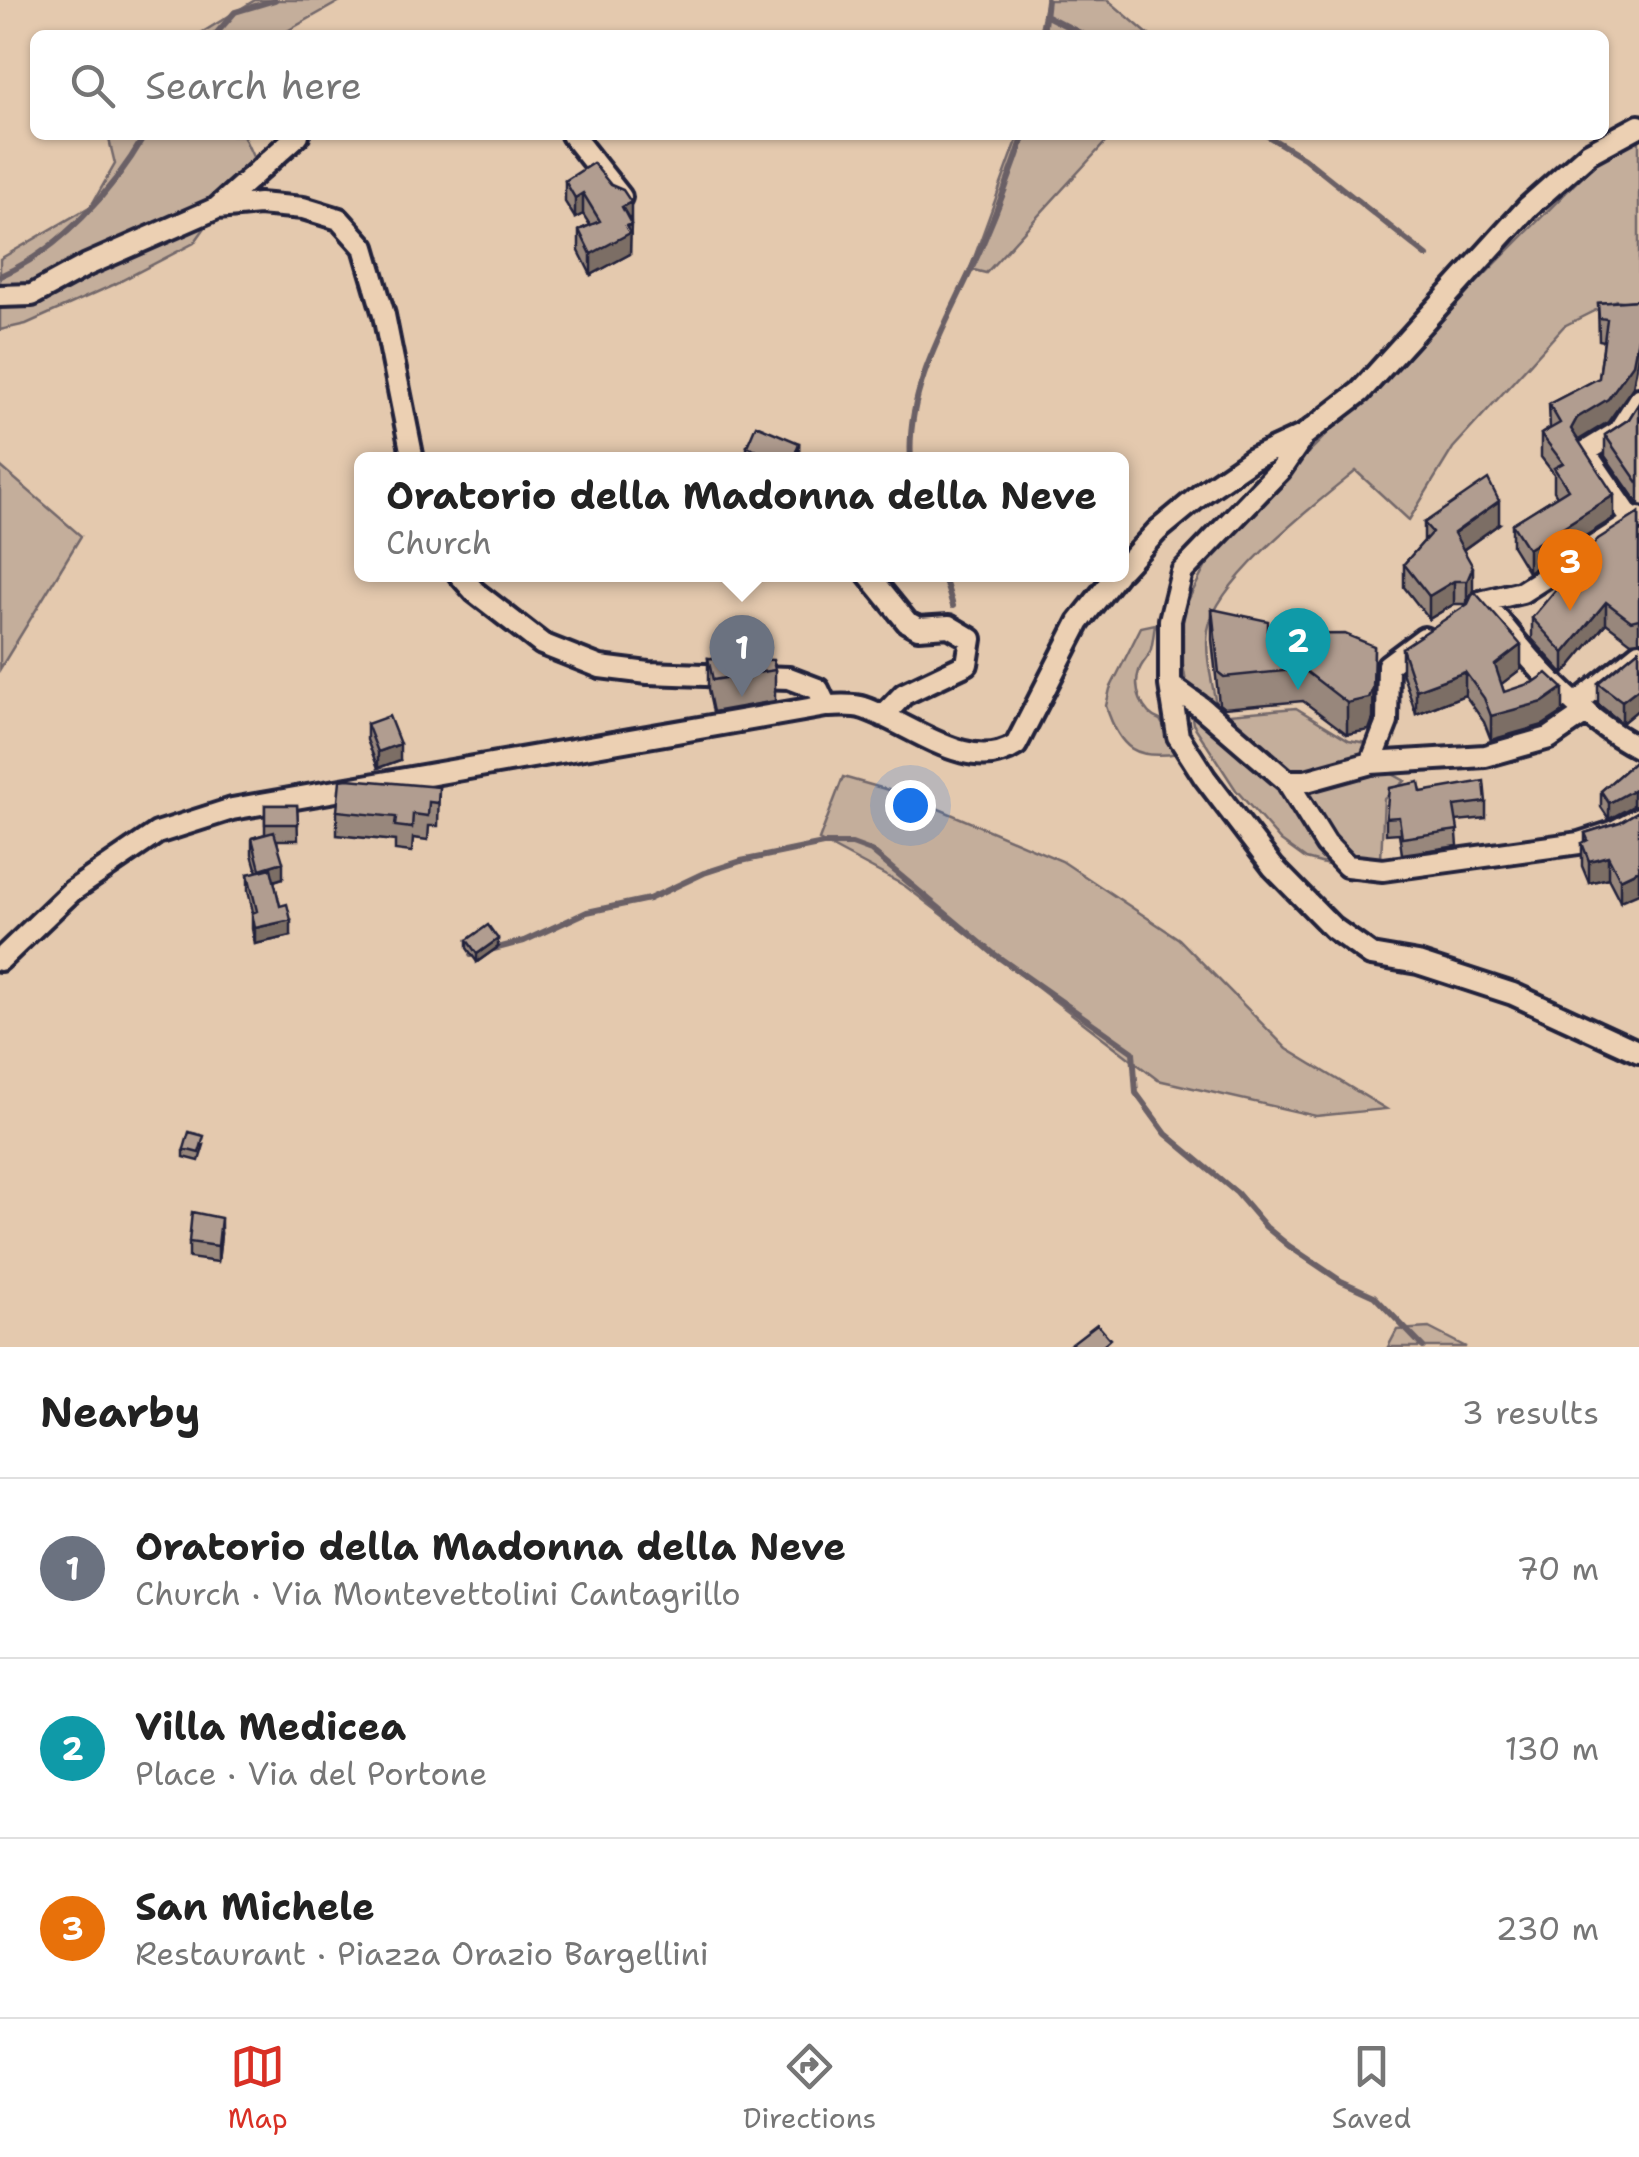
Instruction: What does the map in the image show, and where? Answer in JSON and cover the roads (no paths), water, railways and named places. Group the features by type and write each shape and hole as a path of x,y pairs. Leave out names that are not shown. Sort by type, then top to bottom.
{"street":[{"path":"1129,562 1204,492 1252,459 1304,435 1360,392 1528,207 1588,152 1639,126"},
{"path":"0,296 32,295 87,265 216,208 292,140"},
{"path":"576,140 621,197"},
{"path":"216,208 259,204 303,208 339,219 364,247 384,315 411,452"},
{"path":"1639,400 1618,432 1585,452 1631,527 1522,592 1482,601 1520,649 1582,708 1609,733 1639,748"},
{"path":"1304,435 1280,470 1182,572 1170,620 1170,685 1178,736 1204,778 1274,867 1333,928 1371,954 1418,963 1513,994 1639,1052"},
{"path":"467,582 542,644 600,667 695,676 789,678 818,690 826,706"},
{"path":"874,582 907,622 918,628 950,626 971,640 967,664 904,694 883,716"},
{"path":"0,960 72,891 158,833 232,809 826,706 861,706 978,756 1000,756 1016,745 1079,622 1111,582"},
{"path":"1372,762 1386,722 1388,665 1447,624"},
{"path":"1286,781 1306,781 1372,762 1485,756 1549,738 1639,653"},
{"path":"1170,685 1286,781 1326,844 1348,866 1383,870 1579,844 1639,818"},
{"path":"0,940 50,911"}],"waterway":[{"path":"219,30 235,12 275,0"},
{"path":"1044,30 1047,0"},
{"path":"1045,15 1074,30"},
{"path":"0,276 43,251 83,217 142,140"},
{"path":"911,452 911,432 924,376 989,230 1022,140"},
{"path":"1274,140 1304,158 1427,256"},
{"path":"946,582 953,606"},
{"path":"471,955 524,941 587,912 649,899 704,873 741,861 823,844 852,844 871,851 994,954 1133,1052 1136,1093 1166,1134 1237,1193 1266,1227 1289,1246 1341,1281 1374,1296 1423,1347"}],"place":[{"name":"San Michele","path":"1570,611"},
{"name":"Villa Medicea","path":"1298,690"},
{"name":"Oratorio della Madonna della Neve","path":"742,697"}]}
